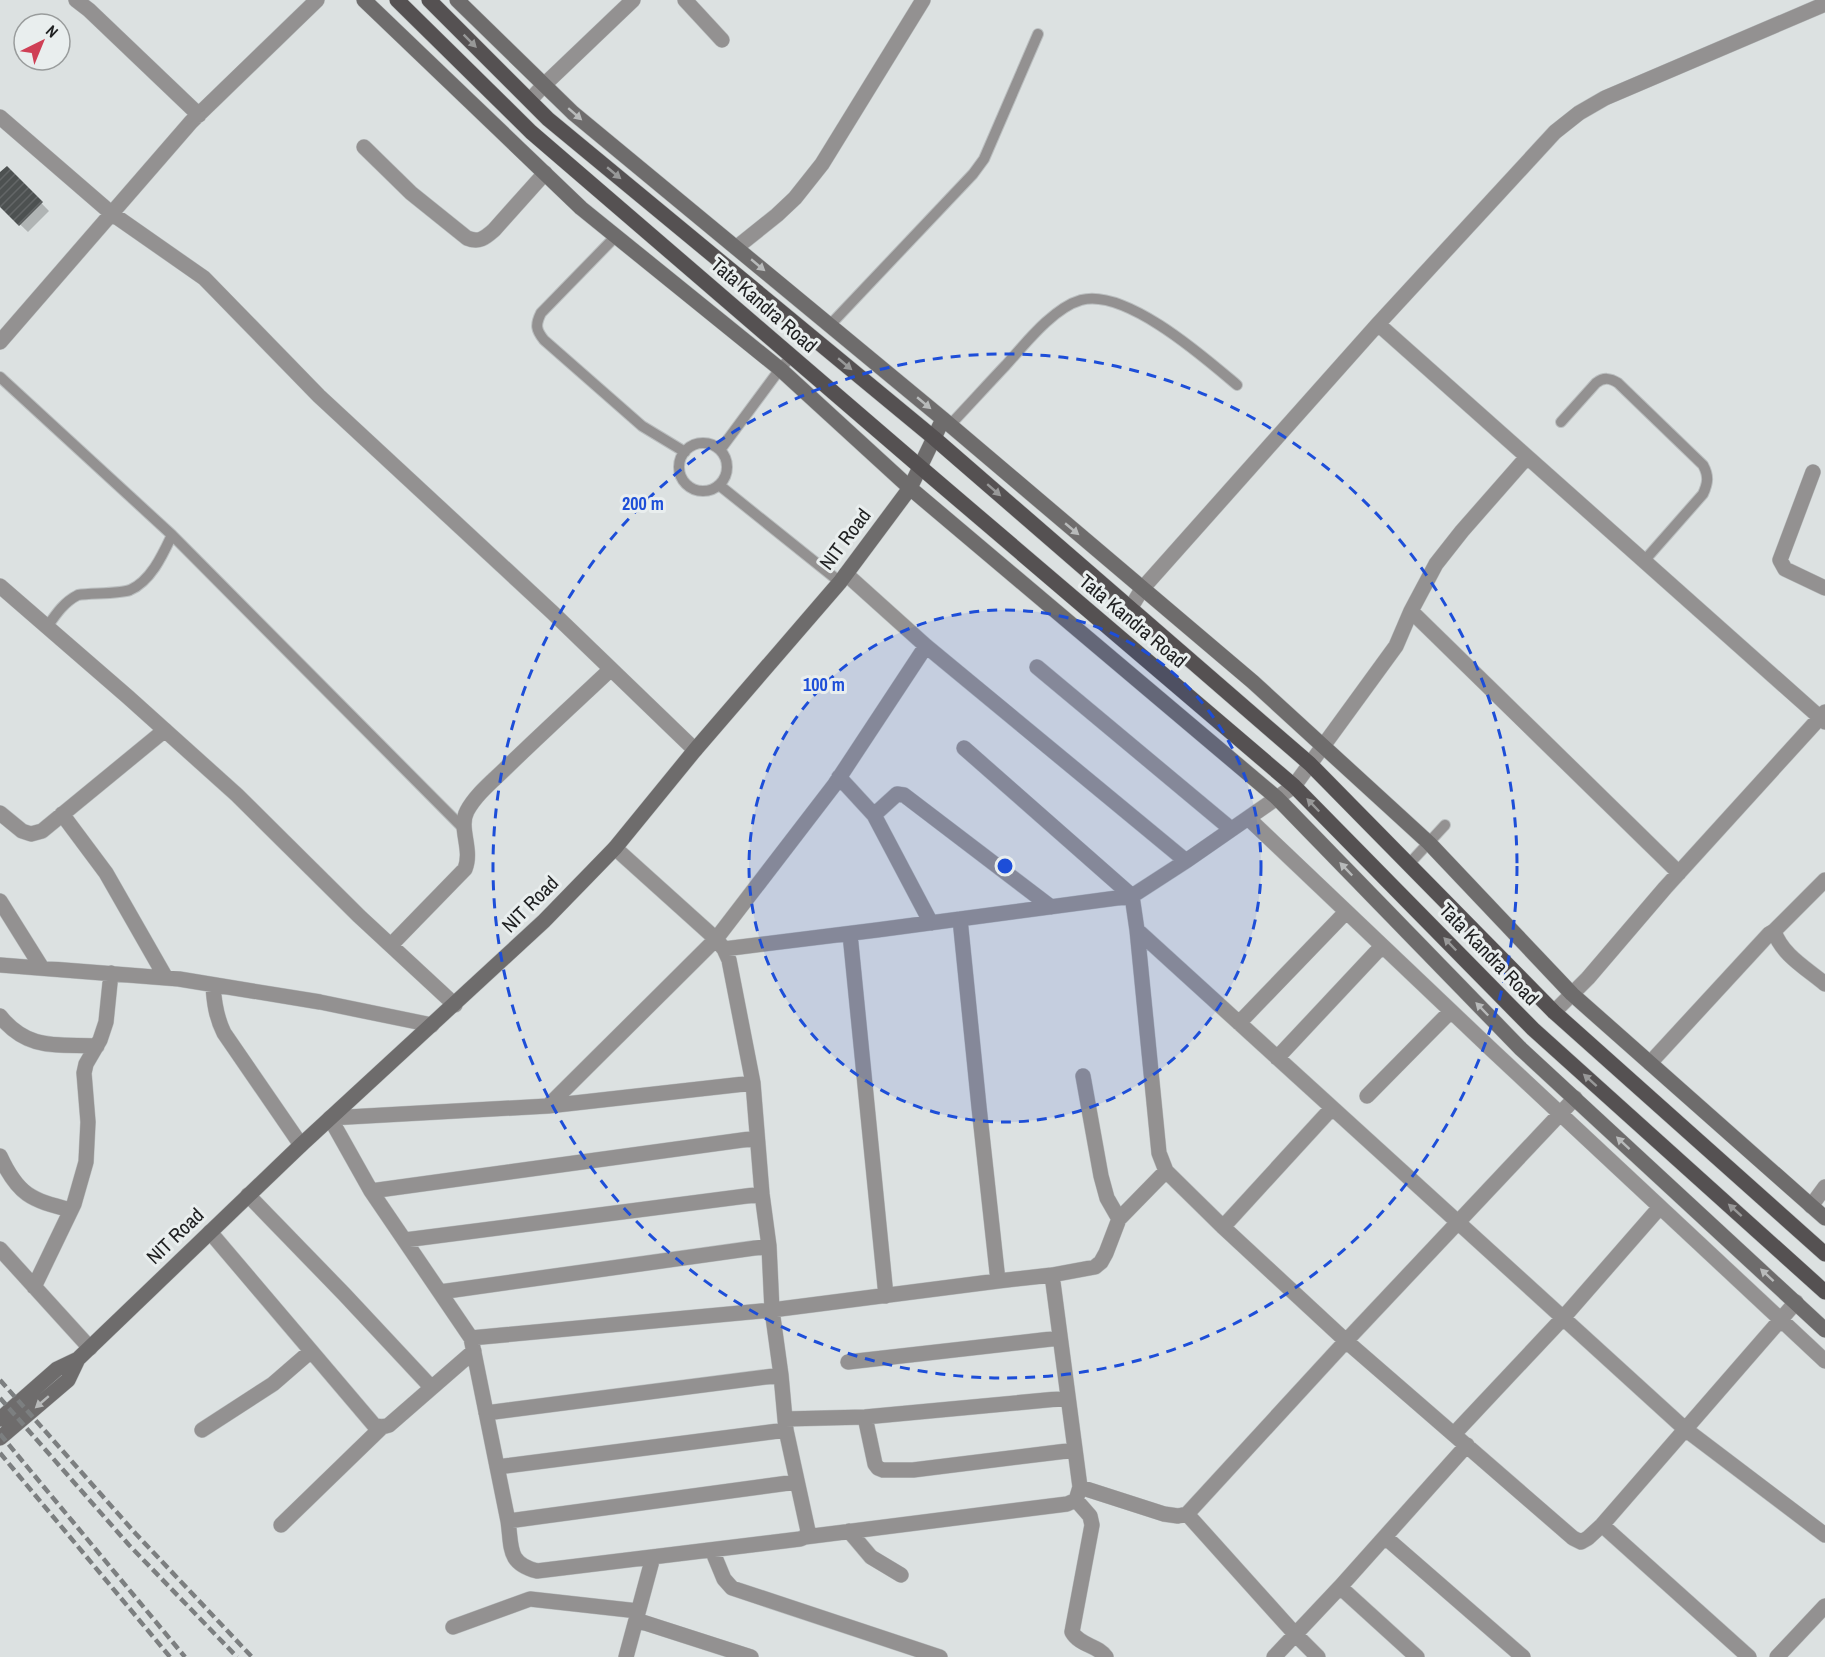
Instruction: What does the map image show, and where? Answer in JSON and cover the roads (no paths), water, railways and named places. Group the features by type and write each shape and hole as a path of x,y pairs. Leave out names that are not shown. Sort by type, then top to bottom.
{"main road":[{"name":"Tata Kandra Road","path":"397,0 531,132 1294,786 1533,1029 1825,1292"},
{"name":"Tata Kandra Road","path":"429,0 557,126 934,438 1310,764 1554,1012 1825,1254"}],"street":[{"path":"76,0 199,115"},
{"path":"0,342 199,115 317,0"},
{"path":"364,0 581,208 780,369 910,488 1277,798 1521,1049 1825,1329"},
{"path":"458,0 573,113 947,422 1253,682 1428,842 1572,994 1825,1218"},
{"path":"530,100 633,0"},
{"path":"685,0 722,40"},
{"path":"736,247 795,198 822,164 923,0"},
{"path":"1130,609 1142,589 1378,324 1555,132 1579,113 1605,98 1825,4"},
{"path":"0,117 111,213 204,278 319,396 553,613 695,750"},
{"path":"364,147 411,193 467,238 473,240 485,237 494,230 545,173"},
{"path":"1378,324 1823,717 1678,873 1554,1012"},
{"name":"NIT Road","path":"0,1419 57,1369 78,1359 90,1348 301,1145 544,921 615,848 695,750 843,578 910,488 934,438 947,422"},
{"path":"720,944 850,934 1132,896 1294,786 1396,646 1411,611 1436,564 1527,457"},
{"path":"1813,472 1780,560 1785,569 1825,588"},
{"path":"843,578 1186,861"},
{"path":"0,586 237,795 454,1005"},
{"path":"1411,611 1678,873"},
{"path":"548,1106 720,944 839,777 926,646"},
{"path":"1037,667 1231,829"},
{"path":"391,945 465,869 469,860 464,822 466,812 474,801 520,754 611,669"},
{"path":"1236,699 1253,682"},
{"path":"0,813 22,831 31,834 42,831 165,730"},
{"path":"964,748 1132,896 1159,1153 1166,1171 1346,1341 1573,1538 1581,1542 1602,1525 1796,1302"},
{"path":"839,777 874,815 931,923"},
{"path":"874,815 901,793 1051,907"},
{"path":"62,814 106,873 166,978"},
{"path":"1248,818 1450,1011 1825,1361"},
{"path":"615,848 720,944 729,960 753,1083 762,1194 769,1246 771,1310 781,1375 785,1424 808,1531 805,1537"},
{"path":"1650,1063 1769,934 1825,880"},
{"path":"0,901 42,968"},
{"path":"1239,1023 1346,912"},
{"path":"960,920 999,1281"},
{"path":"1137,930 1685,1429 1825,1535"},
{"path":"1774,931 1778,943 1789,955 1825,984"},
{"path":"850,934 886,1296"},
{"path":"1277,1058 1382,946"},
{"path":"0,964 166,978 320,1002 432,1025"},
{"path":"34,1287 70,1210 86,1162 88,1122 84,1073 106,1022 111,974"},
{"path":"213,985 214,1007 224,1034 301,1145"},
{"path":"1367,1096 1450,1011"},
{"path":"0,1016 22,1038 38,1043 97,1046"},
{"path":"1083,1076 1101,1176 1107,1198 1119,1219"},
{"path":"753,1083 548,1106 330,1118 371,1191 440,1292 472,1345 516,1562 525,1568 537,1571 712,1550 1067,1504 1078,1494"},
{"path":"1078,1494 1164,1514 1178,1516 1188,1514 1346,1341 1575,1098"},
{"path":"1223,1227 1332,1108"},
{"path":"371,1191 757,1138"},
{"path":"0,1156 12,1179 31,1198 70,1210"},
{"path":"280,1525 382,1427 389,1425 431,1387 472,1345 886,1296 1052,1275 1095,1267 1101,1262 1119,1219 1166,1171"},
{"path":"1811,1206 1825,1187"},
{"path":"405,1240 762,1194"},
{"path":"248,1195 431,1387"},
{"path":"1454,1434 1563,1318 1660,1207"},
{"path":"210,1232 367,1418 374,1425 382,1427"},
{"path":"440,1292 769,1246"},
{"path":"0,1249 90,1348"},
{"path":"1052,1275 1075,1450 1078,1494 1090,1516 1092,1525 1072,1632 1075,1638 1103,1652 1106,1657"},
{"path":"848,1362 1060,1338"},
{"path":"202,1430 273,1384 311,1351"},
{"name":"NIT Road","path":"0,1438 68,1380 78,1359"},
{"path":"486,1413 781,1375"},
{"path":"497,1467 785,1424 1068,1398"},
{"path":"866,1417 875,1464 883,1470 913,1470 1075,1450"},
{"path":"1275,1657 1467,1446"},
{"path":"508,1521 796,1482"},
{"path":"1188,1514 1318,1657"},
{"path":"1602,1525 1749,1657"},
{"path":"849,1531 871,1557 901,1575"},
{"path":"1385,1537 1523,1657"},
{"path":"712,1550 724,1579 732,1588 940,1657"},
{"path":"626,1657 653,1557"},
{"path":"1340,1587 1417,1657"},
{"path":"453,1627 530,1599 637,1616 751,1657"},
{"path":"1777,1657 1825,1606"}],"lane":[{"path":"830,325 974,174 984,159 1038,34"},
{"path":"616,236 541,313 536,322 537,332 642,426 685,452"},
{"path":"947,422 1041,327 1065,308 1081,300 1097,298 1119,304 1157,324 1179,336 1237,385"},
{"path":"720,450 792,356"},
{"path":"0,377 172,535 465,830"},
{"path":"1560,422 1596,383 1607,378 1618,384 1703,465 1708,480 1703,494 1644,561"},
{"path":"698,444 713,445 725,456 727,463 724,479 713,489 697,490 684,481 679,466 685,452 698,444"},
{"path":"719,485 843,578"},
{"path":"47,627 70,598 78,595 129,590 155,567 172,535"},
{"path":"1409,864 1445,825"}],"railway":[{"path":"0,1380 136,1534 252,1657"},
{"path":"0,1398 129,1545 237,1657"},
{"path":"0,1434 185,1657"},
{"path":"0,1453 170,1657"}]}
